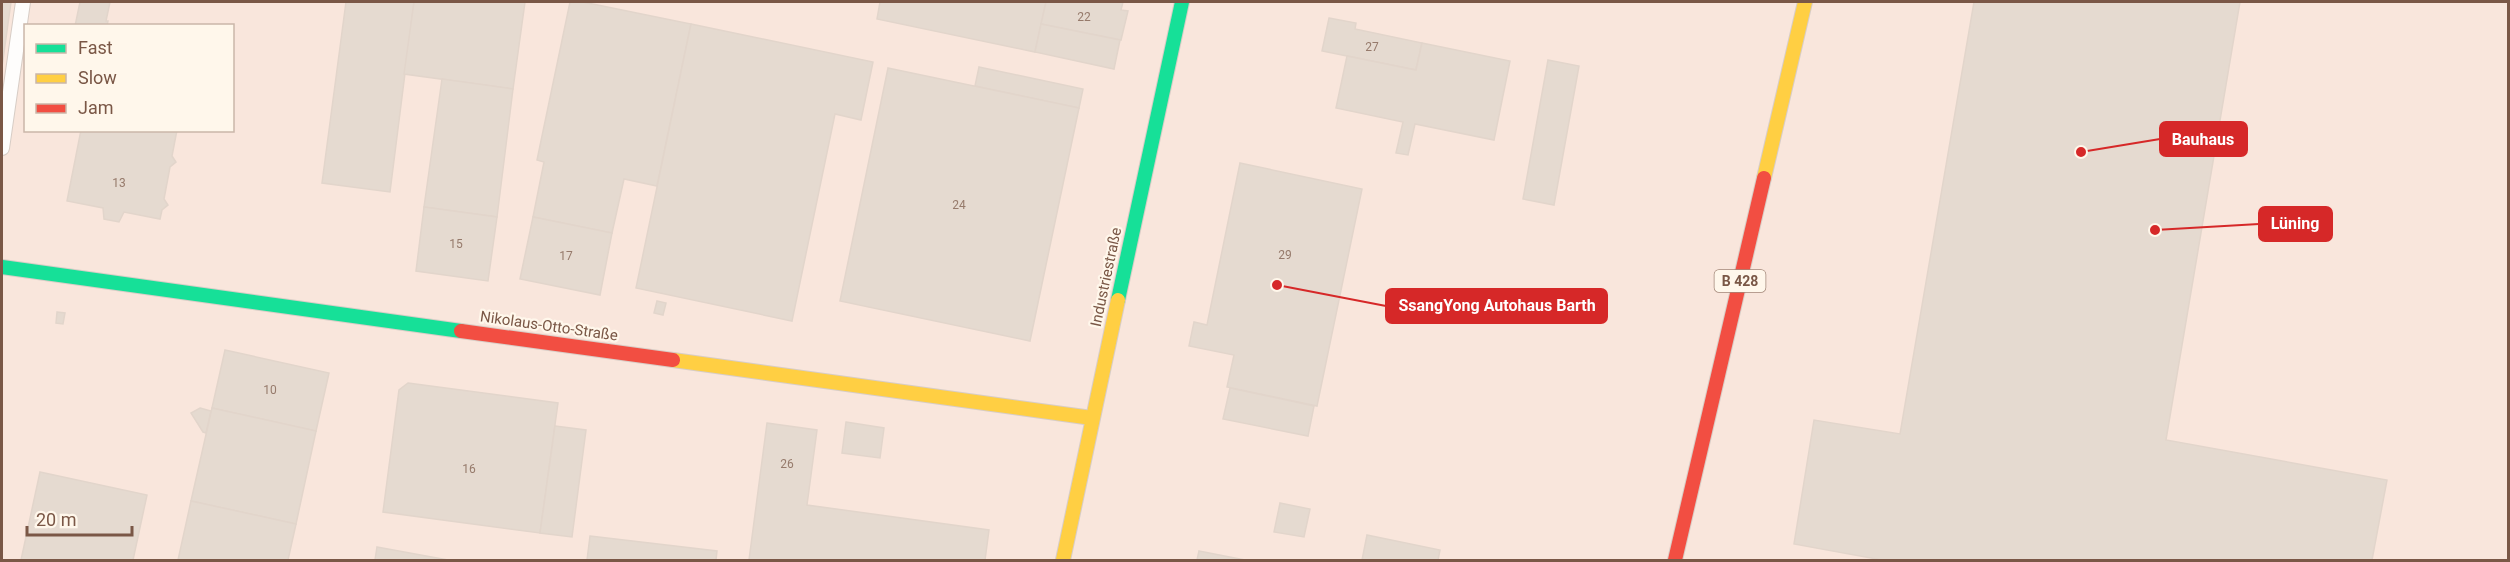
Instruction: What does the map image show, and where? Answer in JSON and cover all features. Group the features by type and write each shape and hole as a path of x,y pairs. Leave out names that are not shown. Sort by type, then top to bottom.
{"street":[{"name":"Industriestraße","path":"1063,561 1182,2"},
{"name":"B 428","path":"1675,561 1805,2"},
{"name":"Nikolaus-Otto-Straße","path":"2,267 1092,418"}],"lane":[{"path":"2,148 23,2"}],"shaded area":[{"path":"2,2 2508,2 2508,560 2,560"}],"building":[{"path":"2,2 11,2 2,67"},
{"path":"80,2 110,2 107,24 75,24"},
{"path":"346,2 414,2 390,192 322,183"},
{"path":"414,2 525,2 513,89 404,74"},
{"path":"570,2 583,2 691,24 657,186 624,179 612,233 533,217 544,162 537,160"},
{"path":"880,2 1046,2 1035,52 877,19"},
{"path":"1046,2 1123,2 1121,10 1128,11 1121,40 1041,24"},
{"path":"1974,2 2240,2 2166,440 2387,480 2372,560 1882,560 1794,544 1814,420 1900,434"},
{"path":"1329,18 1356,23 1355,29 1422,43 1416,70 1322,51"},
{"path":"691,24 873,62 861,120 835,114 792,321 636,288"},
{"path":"1041,24 1120,40 1114,69 1035,52"},
{"path":"1422,43 1510,61 1494,140 1415,124 1408,155 1396,153 1403,122 1336,108 1347,56 1416,70"},
{"path":"1548,60 1579,66 1554,205 1523,199"},
{"path":"979,67 1083,89 1079,108 975,86"},
{"path":"888,68 1079,108 1030,341 840,301"},
{"path":"442,79 513,89 497,217 424,207"},
{"path":"81,132 177,132 172,156 176,162 170,167 164,199 168,205 162,210 160,219 124,212 119,222 104,219 103,208 67,201"},
{"path":"1240,163 1362,189 1317,406 1227,387 1234,355 1189,346 1194,322 1207,325"},
{"path":"424,207 497,217 488,281 416,271"},
{"path":"533,217 612,233 600,295 520,279"},
{"path":"657,301 666,303 663,315 654,313"},
{"path":"57,312 65,313 63,324 56,323"},
{"path":"225,350 329,373 316,431 212,408"},
{"path":"408,383 558,403 540,533 383,512 399,390"},
{"path":"1230,388 1314,406 1308,436 1223,419"},
{"path":"200,408 211,411 206,433 191,413"},
{"path":"212,408 316,431 296,524 191,501"},
{"path":"846,422 884,428 880,458 842,453"},
{"path":"767,423 817,430 807,505 989,530 985,560 749,560"},
{"path":"555,426 586,430 572,537 540,533"},
{"path":"40,472 147,495 133,560 21,560"},
{"path":"191,501 296,524 288,560 178,560"},
{"path":"1280,503 1310,509 1304,537 1274,532"},
{"path":"1367,535 1440,550 1438,560 1362,560"},
{"path":"590,536 717,551 716,560 587,560"},
{"path":"377,547 448,560 375,560"},
{"path":"1199,551 1245,560 1197,560"}],"traffic: fast":[{"path":"1118,300 1182,2"},
{"path":"2,267 461,331"}],"traffic: slow":[{"path":"1764,178 1805,2"},
{"path":"1063,560 1118,300"},
{"path":"673,360 1092,418"}],"traffic: jam":[{"path":"1675,560 1764,178"},
{"path":"461,331 673,360"}],"place":[{"name":"Bauhaus","path":"2081,152"},
{"name":"Lüning","path":"2155,230"},
{"name":"SsangYong Autohaus Barth","path":"1277,285"}]}
